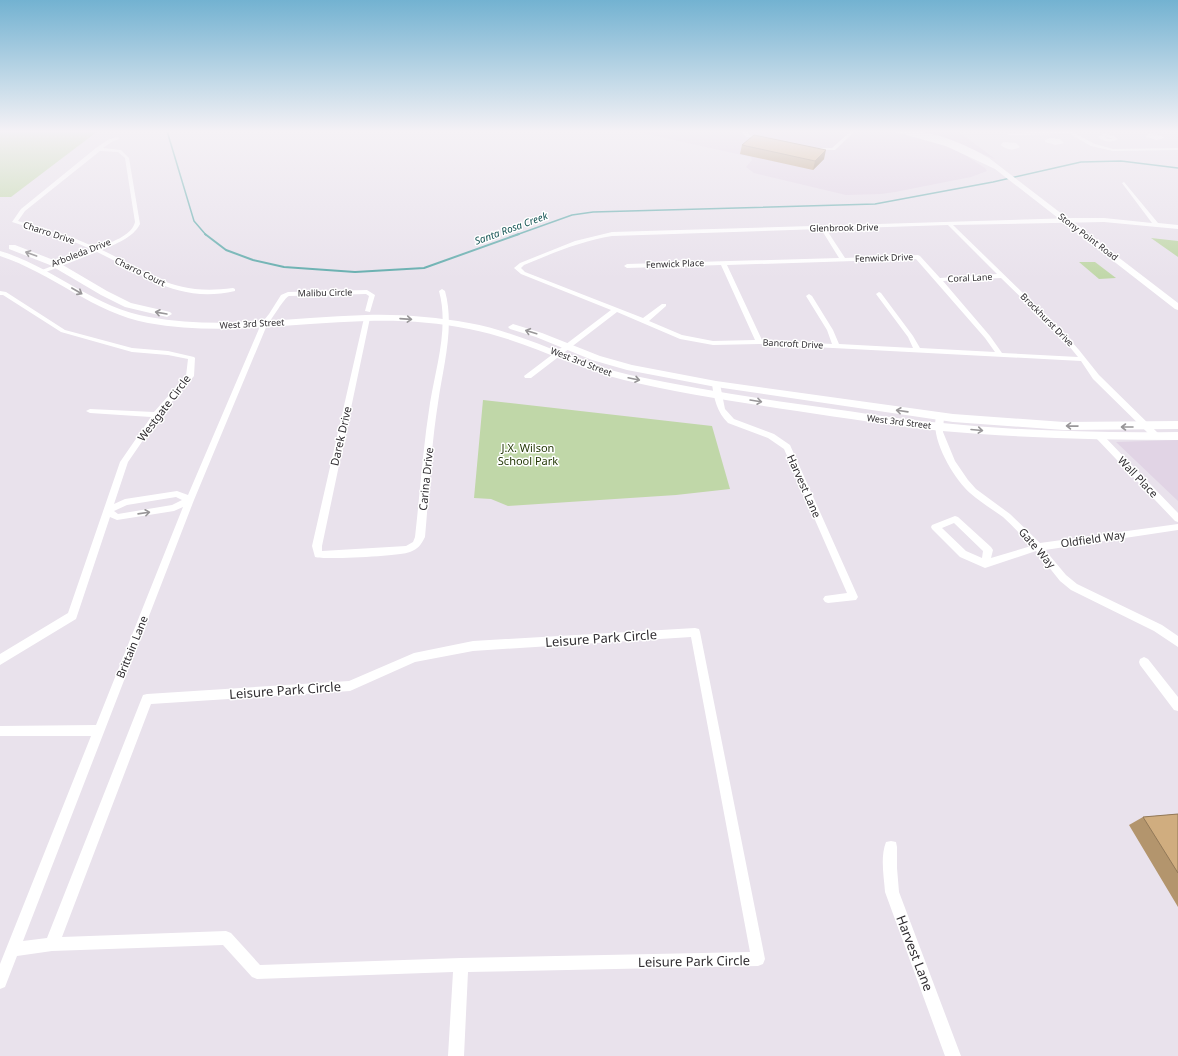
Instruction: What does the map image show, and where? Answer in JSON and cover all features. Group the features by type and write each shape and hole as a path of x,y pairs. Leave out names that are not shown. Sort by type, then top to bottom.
{"main road":[{"name":"Stony Point Road","path":"1013,180 1178,307"},
{"name":"West 3rd Street","path":"0,245 26,252 55,264 111,297 141,309 194,317 368,314 404,318 445,318 514,327 539,335 596,358 631,368 716,384 939,421 1064,426 1178,425"},
{"name":"West 3rd Street","path":"0,253 22,260 103,305 137,318 204,326 264,324 368,314"},
{"name":"West 3rd Street","path":"445,318 507,334 617,375 718,395 1037,434 1178,436"}],"street":[{"name":"Charro Drive","path":"60,180 23,210 15,222 68,238 95,249"},
{"name":"Arboleda Drive","path":"42,270 116,242 134,230 137,224 130,180"},
{"path":"1124,183 1156,225"},
{"name":"Glenbrook Drive","path":"517,268 522,264 574,243 593,237 612,234 1104,220 1178,227"},
{"name":"Brockhurst Drive","path":"950,225 1062,334 1103,385 1156,436"},
{"path":"823,228 843,259"},
{"name":"Charro Court","path":"95,249 161,284 185,290 214,293 233,290"},
{"name":"Fenwick Drive","path":"723,263 918,257 988,337 1000,355"},
{"path":"723,263 759,342"},
{"name":"Fenwick Place","path":"627,266 723,263"},
{"name":"Bancroft Drive","path":"517,268 523,273 644,321 680,337 694,341 713,343 759,342 1083,359"},
{"name":"Coral Lane","path":"937,280 1002,276"},
{"name":"Carina Drive","path":"318,554 329,555 408,549 416,544 420,537 434,403 439,381 445,318 445,296 442,291"},
{"name":"Malibu Circle","path":"272,315 283,296 294,294 367,292 372,295 368,314"},
{"name":"Westgate Circle","path":"0,293 4,293 63,331 132,350 168,353 192,358 190,376 156,415 124,462 72,616 0,660"},
{"path":"879,294 911,337 917,350"},
{"path":"809,296 830,330 836,346"},
{"path":"644,321 664,305"},
{"path":"528,376 616,310"},
{"name":"Darek Drive","path":"318,554 317,546 368,314"},
{"name":"Brittain Lane","path":"0,982 50,858 98,730 190,500 264,324 272,315"},
{"name":"Harvest Lane","path":"716,384 720,407 725,417 730,421 771,436 787,446 852,597 828,599"},
{"path":"90,411 156,415"},
{"name":"Gate Way","path":"939,421 951,462 965,482 973,491 1007,516 1038,547 1063,578 1074,587 1158,628 1178,642"},
{"name":"Wall Place","path":"1099,436 1178,518"},
{"path":"107,511 125,502 176,494 190,500"},
{"path":"107,511 117,516 124,516 174,508 190,500"},
{"path":"955,519 988,550 986,564 963,554 935,527 955,519"},
{"name":"Oldfield Way","path":"986,564 1038,547 1178,527"},
{"name":"Leisure Park Circle","path":"13,950 52,944 226,938 257,972 758,959 695,632 473,646 414,658 350,686 147,699 52,944"},
{"path":"1144,662 1178,706"},
{"path":"0,731 98,730"},
{"name":"Harvest Lane","path":"891,847 890,868 892,892 953,1056"},
{"path":"456,1056 461,966"}],"shaded area":[{"path":"784,180 954,180 881,194 846,195"},
{"path":"1178,440 1178,501 1116,442"}],"green space":[{"path":"0,180 33,180 11,197 0,197"},
{"path":"1151,238 1178,241 1178,257"},
{"path":"1079,262 1095,262 1116,278 1099,279"},
{"name":"J.X. Wilson School Park","path":"483,400 712,426 730,489 676,495 508,506 491,499 474,498"}],"building":[{"path":"1178,814 1178,873 1143,817"}],"waterway":[{"name":"Santa Rosa Creek","path":"182,180 194,221 205,234"},
{"name":"Santa Rosa Creek","path":"516,235 572,215 593,212 875,204 1001,180"},
{"name":"Santa Rosa Creek","path":"205,234 226,250 253,260 284,267 355,272 424,268 519,234"}]}
